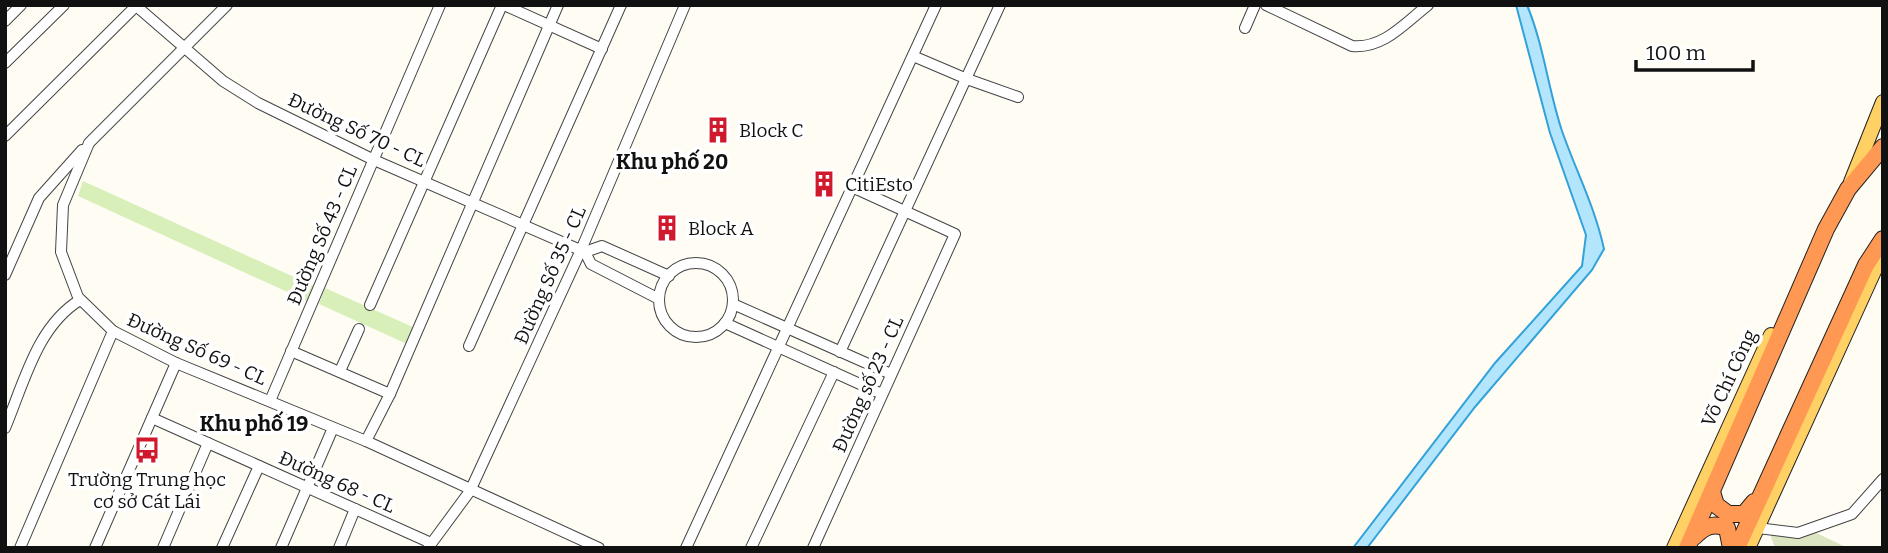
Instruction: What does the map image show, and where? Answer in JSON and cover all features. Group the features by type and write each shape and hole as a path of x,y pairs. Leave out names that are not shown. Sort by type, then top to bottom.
{"highway":[{"name":"Võ Chí Công","path":"1689,543 1826,229 1849,189 1883,147"},
{"path":"1737,548 1753,527 1760,495 1866,265 1883,239"},
{"path":"1712,492 1720,510 1737,516 1744,514 1760,495"},
{"path":"1689,543 1708,526 1719,524 1727,528 1731,548"}],"main road":[{"name":"Võ Chí Công","path":"1849,189 1883,102"},
{"name":"Võ Chí Công","path":"1674,548 1816,238 1826,229"},
{"path":"1748,548 1753,527 1875,269 1883,239"}],"street":[{"path":"5,21 21,5"},
{"path":"5,63 64,5"},
{"name":"Đường Số 69 - CL","path":"227,5 89,143 63,205 61,252 65,269 80,300 113,331 176,363 366,441 599,548"},
{"name":"Đường Số 43 - CL","path":"270,401 440,5"},
{"path":"370,305 423,180 503,5 602,49"},
{"path":"366,441 390,394 558,5"},
{"path":"469,346 621,5"},
{"name":"Đường Số 35 - CL","path":"430,545 470,491 583,251 685,5"},
{"path":"686,548 936,5"},
{"path":"841,352 908,211 1000,5"},
{"path":"1245,28 1255,5"},
{"path":"1266,5 1352,46 1364,47 1377,45 1427,5"},
{"path":"5,136 135,6"},
{"name":"Đường Số 70 - CL","path":"135,6 223,81 258,103 374,160 583,251 591,264 659,299"},
{"path":"914,56 1018,97"},
{"path":"5,275 39,198 89,143"},
{"path":"852,187 908,211"},
{"name":"Đường số 23 - CL","path":"813,548 955,234 908,211"},
{"name":"Đường Số 70 - CL","path":"583,251 602,246 669,276"},
{"path":"689,264 712,266 729,282 733,304 725,323 713,333 688,336 667,323 659,299 669,276 689,264"},
{"path":"5,428 48,328 67,308 80,300"},
{"path":"733,304 891,373"},
{"path":"725,323 882,394"},
{"path":"340,371 359,329"},
{"path":"20,548 113,331"},
{"path":"291,351 390,394"},
{"path":"95,548 176,363"},
{"path":"751,548 834,372"},
{"name":"Đường 68 - CL","path":"152,418 430,545"},
{"path":"281,548 333,428"},
{"path":"163,548 208,443"},
{"path":"222,548 259,466"},
{"path":"1753,527 1798,533 1852,514 1883,479"},
{"path":"338,548 355,509"}],"green space":[{"path":"83,181 316,287 309,302 78,196"},
{"path":"325,288 415,328 407,344 319,304"},
{"path":"1812,531 1848,548 1775,548 1770,534"}],"water":[{"path":"1516,5 1527,5 1533,20 1562,131 1604,249 1592,270 1475,407 1367,548 1353,548 1495,363 1582,266 1586,235 1550,133"}],"place":[{"name":"Block C","path":"718,130"},
{"name":"CitiEsto","path":"824,184"},
{"name":"Block A","path":"667,228"},
{"name":"Trường Trung học cơ sở Cát Lái","path":"147,450"}],"district":[{"name":"Khu phố 20","path":"672,162"},
{"name":"Khu phố 19","path":"254,424"}]}
